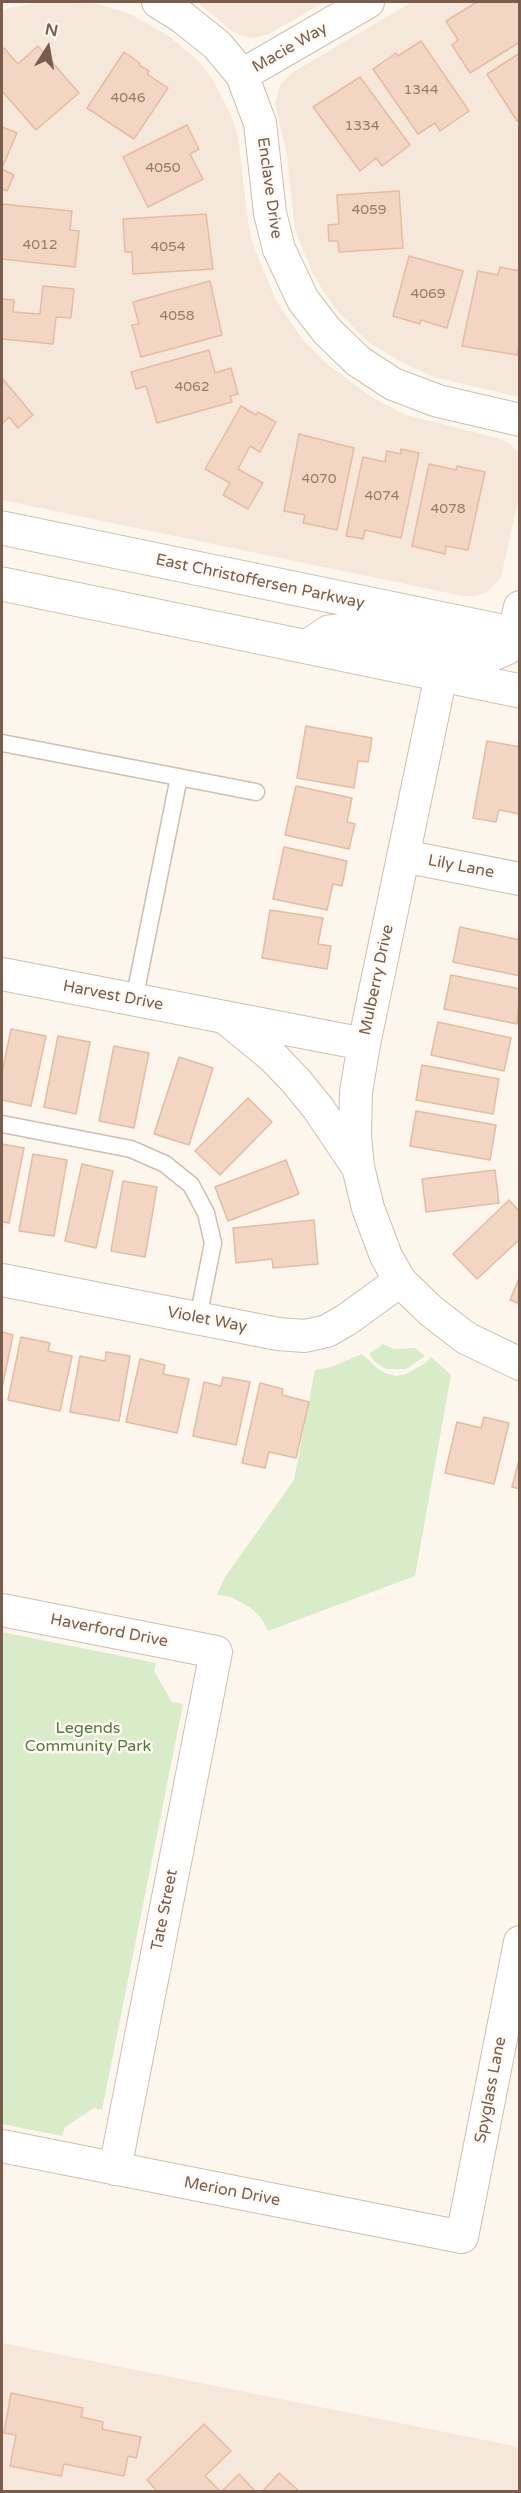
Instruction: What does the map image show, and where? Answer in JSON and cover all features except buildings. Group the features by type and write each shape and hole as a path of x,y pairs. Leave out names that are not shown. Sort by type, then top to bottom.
{"street":[{"name":"Enclave Drive","path":"158,2 182,17 217,45 242,75 260,123 270,213 279,249 298,292 321,323 358,361 393,384 438,401 519,420"},
{"name":"Macie Way","path":"242,75 368,2"},
{"name":"East Christoffersen Parkway","path":"2,528 518,626"},
{"path":"2,584 519,691"},
{"path":"307,647 329,632 343,630 491,655 507,648 518,626"},
{"name":"Mulberry Drive","path":"441,675 364,1044 354,1119 358,1167 368,1208 386,1256 400,1281 431,1311 466,1338 519,1364"},
{"name":"Lily Lane","path":"403,856 519,879"},
{"name":"Harvest Drive","path":"2,974 364,1044"},
{"name":"Harvest Drive","path":"225,1017 272,1056 296,1081 318,1108 358,1167"},
{"name":"Violet Way","path":"2,1280 278,1334 305,1336 327,1331 400,1281"},
{"name":"Haverford Drive","path":"2,1610 216,1652"},
{"name":"Tate Street","path":"115,2169 216,1652"},
{"name":"Spyglass Lane","path":"462,2237 512,2024 519,1942"},
{"name":"Merion Drive","path":"2,2146 462,2237"}],"lane":[{"path":"2,743 256,792"},
{"path":"134,1000 179,777"},
{"path":"2,1124 132,1149 165,1164 191,1185 206,1213 213,1243 198,1318"}],"shaded area":[{"path":"39,2 98,4 130,14 169,36 198,61 211,77 231,115 238,136 247,215 252,241 261,265 276,300 289,320 302,339 327,364 373,398 406,415 497,438 509,443 519,453 519,497 501,577 488,592 476,596 463,596 2,500 2,10"},
{"path":"197,2 324,2 269,34 255,38 233,32"},
{"path":"412,2 519,2 519,397 434,377 407,365 369,343 337,311 324,292 312,272 295,230 287,156 275,103 280,85 293,72"},
{"path":"2,2343 519,2447 519,2491 2,2491"}],"green space":[{"path":"383,1344 394,1349 415,1348 425,1356 406,1369 386,1369 375,1362 369,1354"},
{"path":"362,1354 387,1374 397,1376 406,1374 424,1364 431,1357 451,1375 415,1576 268,1631 261,1618 251,1608 231,1597 217,1595 225,1577 294,1480 315,1370 331,1367"},
{"name":"Legends Community Park","path":"2,1632 156,1663 154,1671 172,1702 183,1704 102,2110 94,2108 65,2127 62,2136 2,2124"}]}
